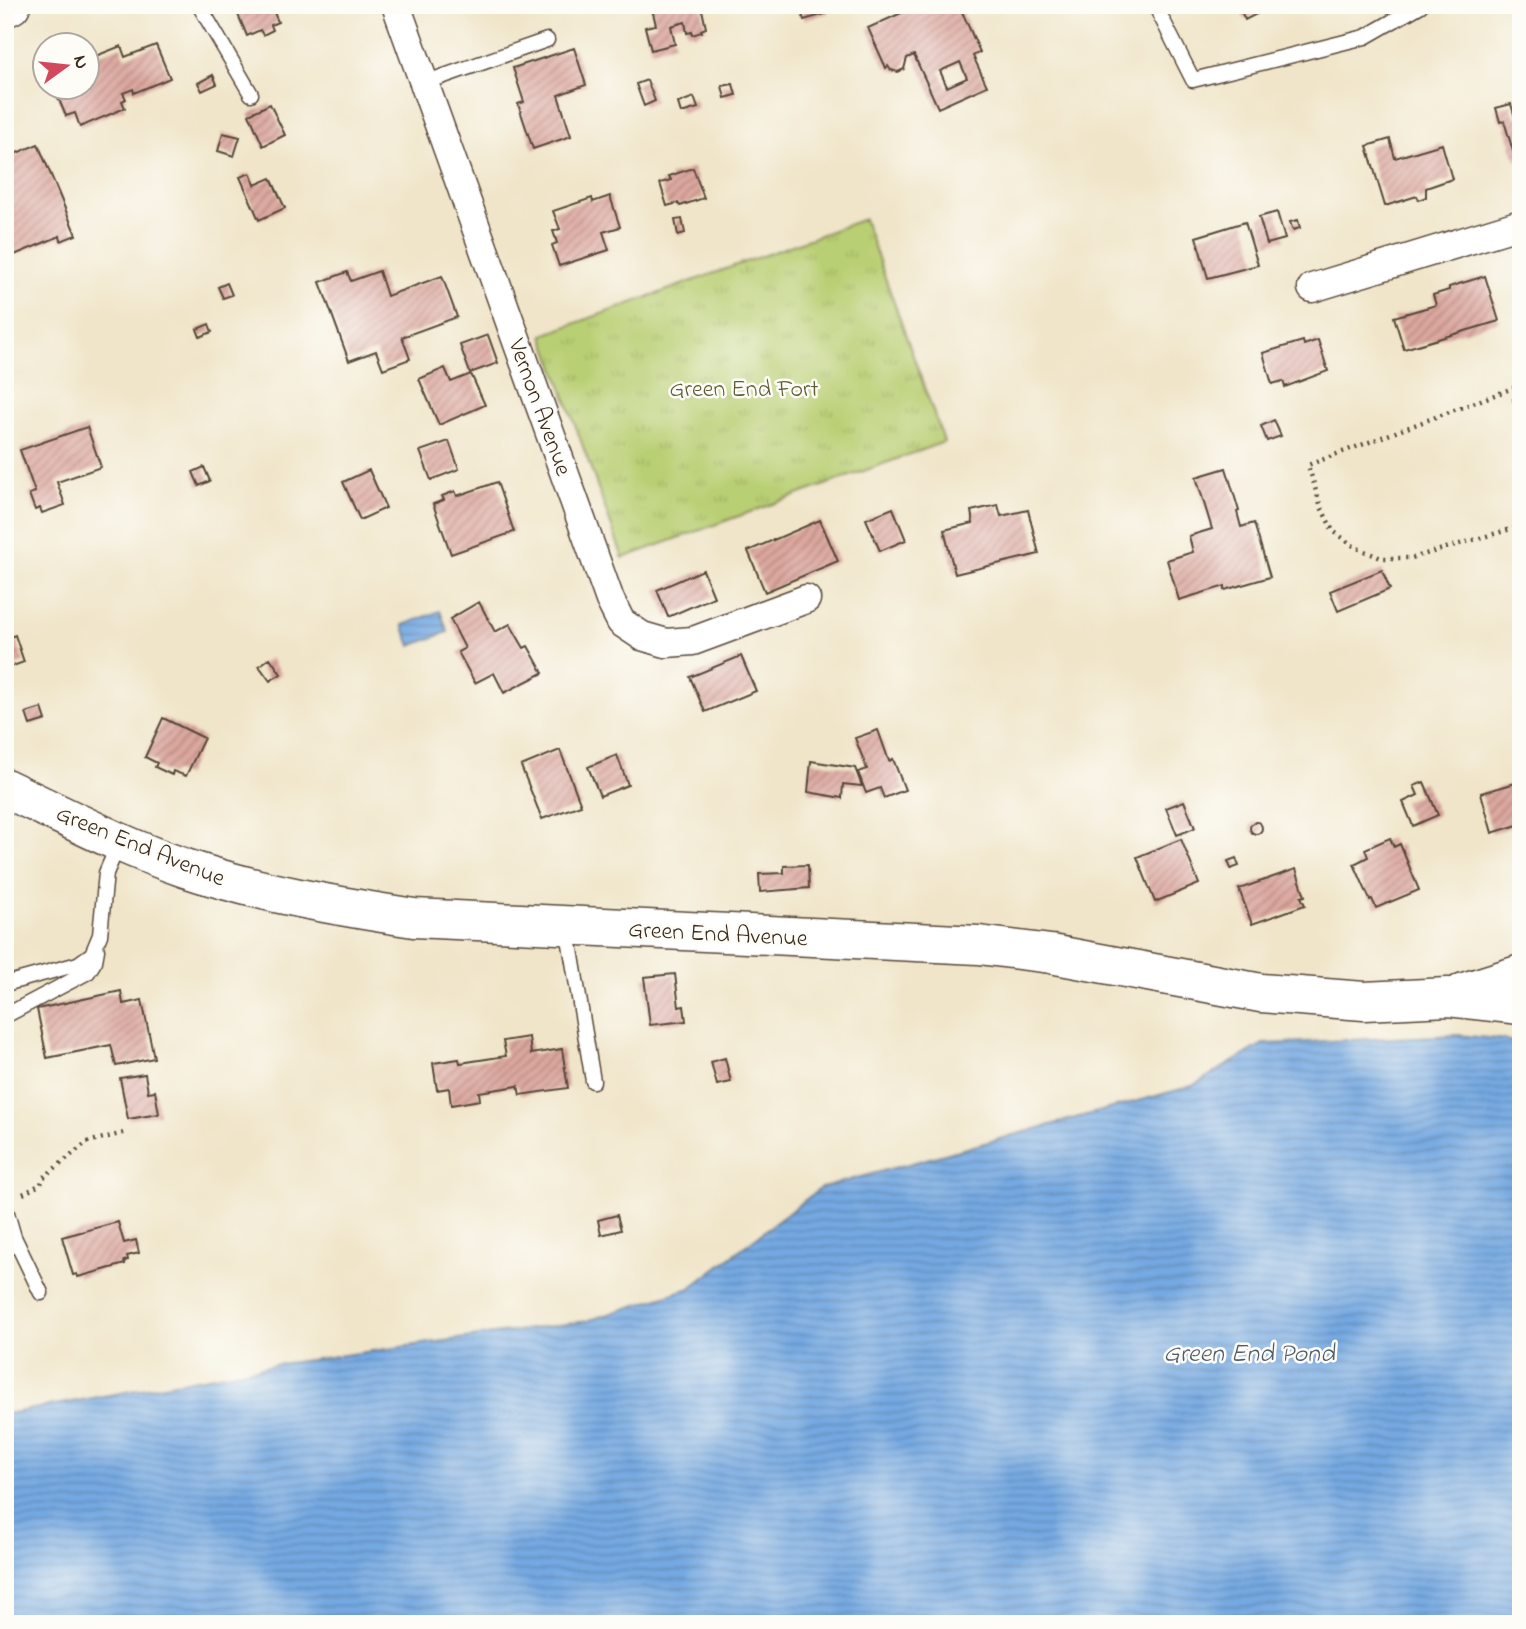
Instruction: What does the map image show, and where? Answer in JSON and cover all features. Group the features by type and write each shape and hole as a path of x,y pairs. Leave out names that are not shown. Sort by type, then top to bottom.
{"street":[{"path":"5,8 11,5"},
{"name":"Vernon Avenue","path":"396,5 610,600 621,622 642,636 666,643 693,641 806,599"},
{"path":"1312,288 1521,224"},
{"name":"Green End Avenue","path":"5,788 119,841 184,867 264,891 414,918 979,945 1051,954 1261,993 1364,1001 1448,997 1521,1005"},
{"name":"Green End Avenue","path":"1448,997 1521,974"}],"lane":[{"path":"199,5 251,94"},
{"path":"1155,5 1193,80 1365,37 1421,5"},
{"path":"424,83 547,40"},
{"path":"5,1016 88,972 95,961 100,935 106,873 119,841"},
{"path":"566,925 593,1081"},
{"path":"5,984 78,964 92,954 100,935"},
{"path":"11,1202 14,1237 41,1293"}],"path":[{"path":"1521,385 1308,465 1321,507 1333,531 1355,547 1381,558 1412,558 1521,526"},
{"path":"11,1202 41,1184 43,1178 87,1142 124,1133"}],"green space":[{"name":"Green End Fort","path":"864,219 944,442 623,558 543,335"}],"water":[{"path":"440,611 448,632 411,646 403,625"},
{"name":"Green End Pond","path":"1459,1035 1506,1040 1521,1045 1521,1624 5,1624 5,1414 273,1365 587,1321 690,1288 821,1188 1192,1086 1263,1044"}],"building":[{"path":"234,5 271,5 278,22 271,25 273,30 263,35 260,30 247,36"},
{"path":"651,5 701,5 706,28 692,35 692,32 687,33 685,22 671,26 675,44 651,50 645,27 656,25"},
{"path":"799,5 826,5 828,13 804,20"},
{"path":"919,5 959,5 980,52 973,56 987,86 938,108 914,55 907,58 904,69 898,72 888,66 886,68 868,28","holes":["960,62 967,78 947,87 940,71"]},
{"path":"1238,5 1274,5 1245,20"},
{"path":"156,45 170,78 134,93 133,89 123,93 126,99 122,101 125,108 80,127 75,113 66,116 60,102 102,102 102,53 121,46 125,57"},
{"path":"574,48 586,85 558,95 571,136 533,149 518,104 524,102 513,68"},
{"path":"213,75 217,84 202,91 198,83"},
{"path":"647,80 655,101 644,106 636,84"},
{"path":"733,84 736,95 725,98 722,86"},
{"path":"694,97 698,108 681,113 678,103"},
{"path":"270,104 285,135 263,146 249,114"},
{"path":"1511,104 1515,117 1521,116 1521,160 1516,161 1504,121 1500,122 1496,108"},
{"path":"223,133 240,137 234,156 218,151"},
{"path":"1390,139 1395,158 1442,144 1452,179 1426,188 1426,197 1419,200 1417,196 1385,206 1367,146"},
{"path":"38,144 76,235 61,241 60,236 12,256 5,240 5,158"},
{"path":"693,168 704,198 680,206 678,203 667,206 660,183 671,180 669,176"},
{"path":"250,173 255,185 271,178 285,208 259,220 240,177"},
{"path":"610,196 620,227 603,232 609,250 559,266 552,245 557,243 553,231 560,229 553,211 592,198 593,202"},
{"path":"1277,212 1285,239 1267,244 1259,217"},
{"path":"682,219 685,233 678,235 675,220"},
{"path":"1298,220 1300,228 1293,230 1290,222"},
{"path":"1245,222 1258,265 1208,278 1196,237"},
{"path":"379,271 387,296 442,276 457,317 402,337 410,359 383,369 376,351 349,361 320,282 347,272 351,281"},
{"path":"1485,276 1499,321 1404,349 1394,317 1436,305 1433,295"},
{"path":"227,283 232,295 223,298 218,287"},
{"path":"209,324 212,332 200,337 197,329"},
{"path":"488,335 498,363 470,373 460,345"},
{"path":"1318,340 1328,371 1285,387 1283,381 1272,384 1263,353 1303,341 1304,345"},
{"path":"445,368 451,382 471,374 485,405 439,425 419,379"},
{"path":"1521,397 1521,427 1520,427 1513,399"},
{"path":"1274,420 1281,436 1267,441 1261,426"},
{"path":"87,427 101,467 57,482 65,505 42,513 40,508 35,510 29,494 35,492 20,450"},
{"path":"449,441 459,469 431,480 420,451"},
{"path":"204,467 210,481 199,486 193,472"},
{"path":"1226,468 1241,527 1254,523 1270,577 1225,590 1225,586 1179,600 1167,560 1193,552 1189,536 1212,529 1196,477"},
{"path":"369,470 386,508 360,520 343,482"},
{"path":"497,482 514,532 451,554 433,504 444,500 442,496 455,491 457,496"},
{"path":"998,505 1001,516 1028,510 1039,554 955,574 944,530 973,523 971,511"},
{"path":"893,508 906,540 880,551 866,519"},
{"path":"820,520 838,561 765,592 748,551"},
{"path":"703,570 714,597 668,617 657,590"},
{"path":"1382,570 1390,589 1338,611 1330,591"},
{"path":"479,602 495,632 510,624 524,648 528,646 543,673 504,693 494,673 475,683 458,652 465,648 450,619"},
{"path":"15,635 24,662 5,669 5,639"},
{"path":"741,656 756,691 705,712 690,677"},
{"path":"270,658 281,674 270,681 259,666"},
{"path":"42,708 46,720 30,725 26,713"},
{"path":"163,718 204,738 186,776 173,771 172,775 155,767 157,763 145,757"},
{"path":"878,730 889,761 893,759 905,790 884,798 880,788 866,793 858,772 867,769 855,738"},
{"path":"560,750 581,805 542,819 521,766"},
{"path":"617,755 628,785 600,796 588,767"},
{"path":"811,761 855,768 862,786 843,784 842,798 808,792"},
{"path":"1521,776 1521,824 1492,833 1481,793 1519,782 1517,778"},
{"path":"1424,782 1438,815 1413,826 1403,802 1418,795 1414,786"},
{"path":"1184,801 1195,828 1177,835 1166,808"},
{"path":"1251,823 1261,823 1261,833 1251,833"},
{"path":"1390,838 1394,847 1400,844 1419,890 1376,908 1354,864 1368,857 1365,849"},
{"path":"1181,839 1199,884 1155,902 1137,857"},
{"path":"1236,858 1239,866 1231,869 1228,861"},
{"path":"808,865 809,888 760,892 759,874 784,873 784,866"},
{"path":"1296,869 1305,896 1301,897 1305,905 1252,924 1239,889"},
{"path":"675,974 679,1007 684,1006 686,1021 650,1025 644,977"},
{"path":"121,991 123,1004 142,1000 154,1058 116,1066 111,1045 47,1058 37,1009"},
{"path":"529,1037 531,1054 562,1049 568,1088 520,1095 518,1086 479,1092 480,1100 451,1105 449,1088 437,1090 433,1063 459,1059 460,1063 506,1056 503,1041"},
{"path":"725,1058 731,1082 717,1085 711,1062"},
{"path":"145,1074 148,1092 155,1091 159,1114 128,1119 120,1078"},
{"path":"617,1215 621,1230 601,1235 598,1220"},
{"path":"118,1222 124,1243 136,1240 139,1253 127,1256 125,1264 78,1277 77,1274 73,1275 62,1237"}]}
